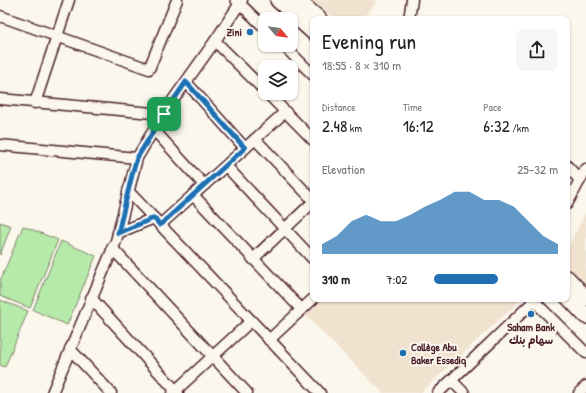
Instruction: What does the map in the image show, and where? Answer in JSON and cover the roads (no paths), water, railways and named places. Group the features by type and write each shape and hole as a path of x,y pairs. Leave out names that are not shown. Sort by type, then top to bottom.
{"street":[{"path":"35,102 69,0"},
{"path":"0,16 57,35 149,69 177,0"},
{"path":"278,0 310,29"},
{"path":"297,0 316,16"},
{"path":"409,16 412,0"},
{"path":"52,393 118,233 137,158 164,114 215,41 239,1 258,21"},
{"path":"215,41 258,84"},
{"path":"290,52 310,72"},
{"path":"186,82 245,148"},
{"path":"0,99 164,114"},
{"path":"274,100 310,137"},
{"path":"118,233 157,222 193,195 285,112"},
{"path":"154,130 204,185"},
{"path":"255,139 310,198"},
{"path":"0,145 137,158"},
{"path":"226,166 310,255"},
{"path":"570,169 580,180"},
{"path":"570,198 586,169"},
{"path":"128,191 320,393"},
{"path":"193,195 301,309"},
{"path":"253,258 310,204"},
{"path":"112,248 247,393"},
{"path":"570,281 586,298"},
{"path":"91,298 176,392 212,356 251,321"},
{"path":"570,299 586,316"},
{"path":"269,340 310,302"},
{"path":"438,393 532,302"},
{"path":"536,302 586,353"},
{"path":"70,349 111,393"},
{"path":"452,381 464,393"},
{"path":"579,393 586,386"}],"place":[{"name":"Zini","path":"250,32"},
{"name":"Saham Bank سهام بنك","path":"531,314"},
{"name":"Collège Abu Baker Essediq","path":"403,353"}]}
